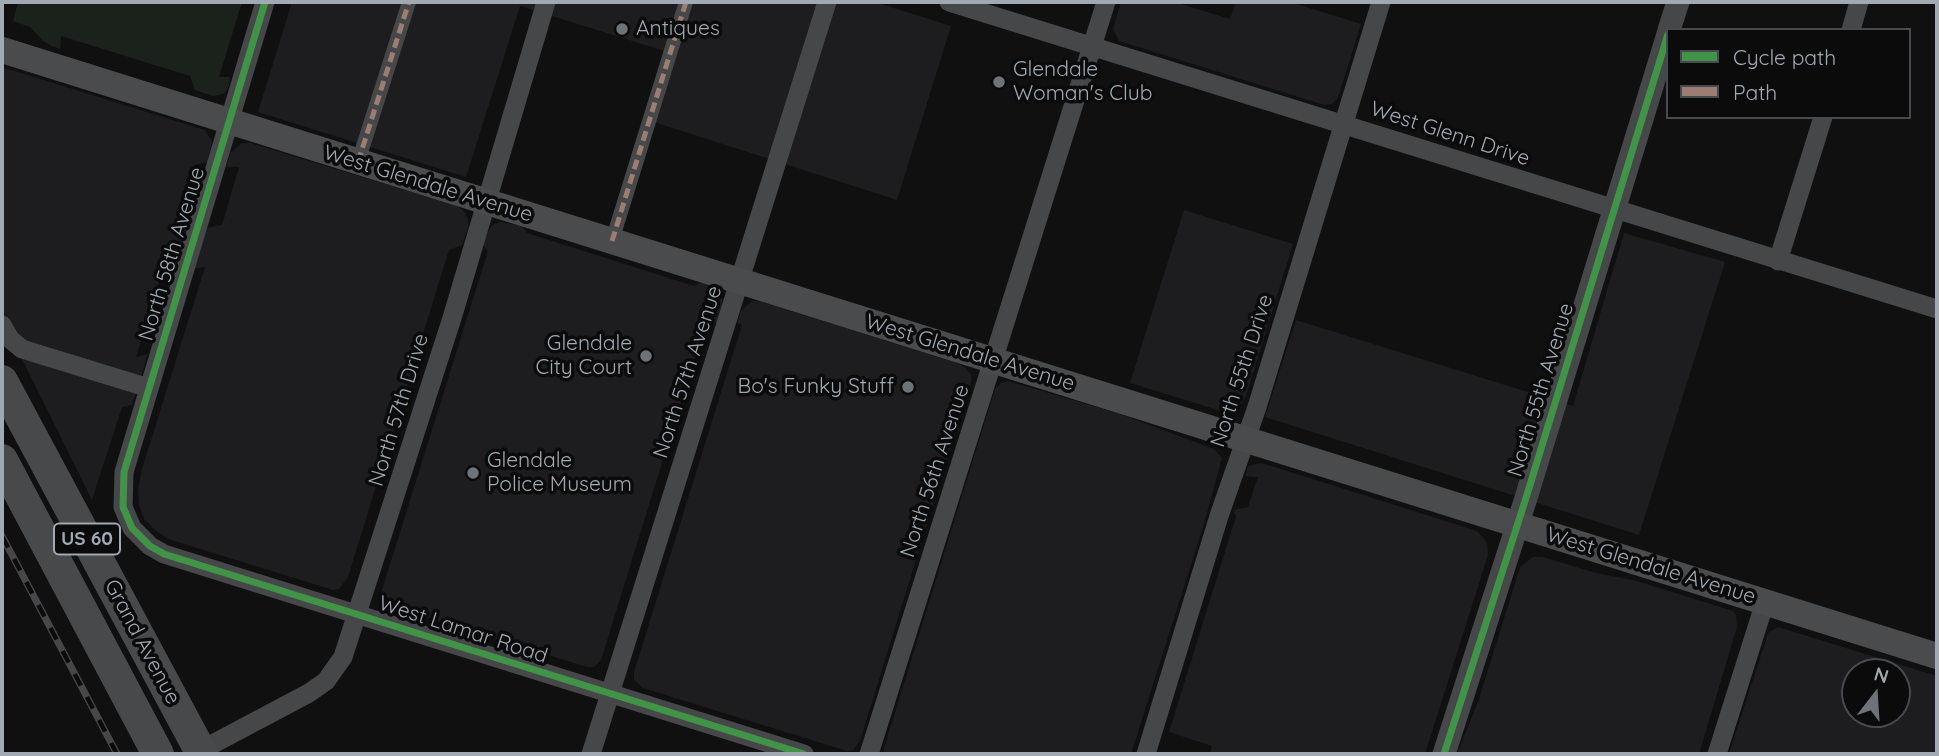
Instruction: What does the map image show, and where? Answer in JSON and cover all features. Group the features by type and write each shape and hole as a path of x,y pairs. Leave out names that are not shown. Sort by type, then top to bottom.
{"highway":[{"name":"Grand Avenue","path":"2,381 199,753"},
{"name":"Grand Avenue","path":"2,460 158,754"}],"main road":[{"name":"West Glendale Avenue","path":"2,50 1937,656"}],"street":[{"name":"North 58th Avenue","path":"126,517 121,495 124,472 265,2"},
{"path":"358,162 409,2"},
{"name":"North 57th Drive","path":"199,753 326,681 343,657 547,2"},
{"path":"612,241 686,2"},
{"name":"North 57th Avenue","path":"591,754 827,2"},
{"name":"West Glenn Drive","path":"949,2 1937,309"},
{"name":"North 56th Avenue","path":"869,754 1107,2"},
{"name":"North 55th Drive","path":"1146,754 1381,2"},
{"name":"North 55th Avenue","path":"1669,28 1678,2"},
{"path":"1851,28 1859,2"},
{"name":"North 55th Avenue","path":"1444,754 1518,524 1666,39"},
{"path":"1778,261 1822,119"},
{"path":"2,326 15,345 22,349 149,388"},
{"name":"West Lamar Road","path":"126,517 140,537 164,554 804,754"},
{"path":"1717,754 1765,602"}],"shaded area":[{"path":"18,2 242,2 219,77 230,77 229,86 224,94 213,96 195,90 190,76 61,36 60,49 52,46 30,27 13,21"},
{"path":"292,2 875,2 951,26 897,200 654,122 674,54 520,6 466,177 258,112"},
{"path":"1121,2 1174,2 1230,19 1236,2 1290,2 1361,24 1338,98 1332,104 1324,105 1119,41 1113,29"},
{"path":"2,67 205,130 212,142 207,162 195,165 181,213 192,212 177,259 166,261 136,357 148,354 132,405 122,407 92,500 2,319"},
{"path":"242,143 250,143 457,206 464,211 468,219 462,245 449,250 348,577 339,589 333,590 168,539 144,519 139,505 138,488 142,469 205,267 192,269 206,228 222,225 239,167 226,167 231,152"},
{"path":"1184,210 1293,244 1246,396 1233,411 1221,411 1130,383"},
{"path":"500,222 522,226 527,233 694,286 701,282 714,287 722,298 723,306 718,322 704,327 601,660 594,667 389,606 382,601 381,593 488,251 483,245 486,233 494,224"},
{"path":"1624,233 1725,262 1639,535 1265,417 1296,320 1573,406"},
{"path":"752,301 957,363 971,375 860,741 853,750 847,751 643,688 634,680 634,672 742,325 737,323 741,311"},
{"path":"1008,381 1120,414 1214,449 1222,458 1204,524 1131,754 884,754 995,389"},
{"path":"1262,463 1471,529 1478,532 1487,543 1488,555 1425,754 1210,754 1212,746 1169,732 1236,516 1233,510 1248,507 1258,477 1245,476 1248,466"},
{"path":"1533,557 1543,557 1596,573 1637,581 1733,611 1737,627 1699,754 1457,754 1479,699 1520,567"},
{"path":"1778,627 1879,658 1841,658 1841,728 1911,728 1911,668 1937,676 1937,754 1729,754 1768,633"}],"railway":[{"path":"2,536 117,754"}],"marked path":[{"path":"358,162 409,2"},
{"path":"612,241 686,2"}],"cycle path":[{"path":"265,2 124,472 123,507 132,528 150,546 164,554 804,754"},
{"path":"1444,754 1526,498 1666,41"}],"place":[{"name":"Antiques","path":"622,29"},
{"name":"Glendale Woman's Club","path":"999,82"},
{"name":"Glendale City Court","path":"646,356"},
{"name":"Bo's Funky Stuff","path":"908,387"},
{"name":"Glendale Police Museum","path":"473,473"}]}
